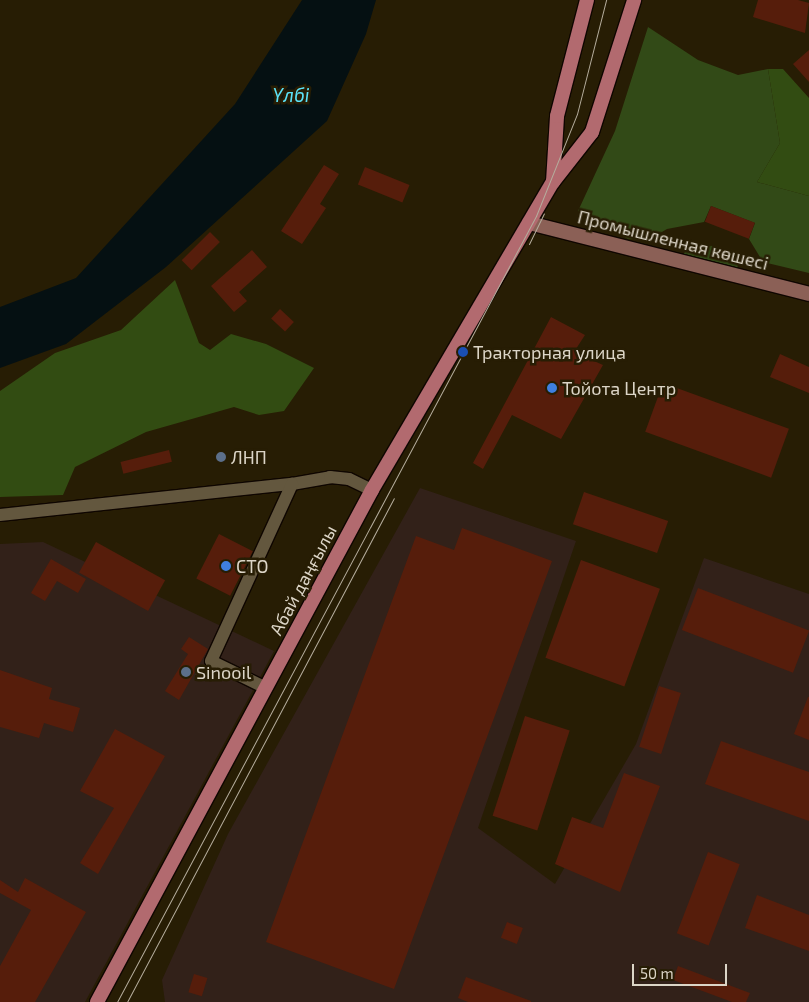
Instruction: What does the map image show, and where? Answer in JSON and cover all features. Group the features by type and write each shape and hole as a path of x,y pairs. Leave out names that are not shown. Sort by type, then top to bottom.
{"main road":[{"name":"Абай даңғылы","path":"553,182 557,116 587,0"},
{"name":"Абай даңғылы","path":"97,1002 372,490 553,182 592,132 634,0"},
{"name":"Промышленная көшесі","path":"529,223 809,294"}],"street":[{"path":"0,515 292,484 338,477 372,490"},
{"path":"266,688 211,661 292,484"}],"shaded area":[{"path":"420,488 576,541 478,828 555,884 636,744 704,558 809,594 809,1002 165,1002 162,980 228,834"},
{"path":"43,542 274,651 85,1002 0,1002 0,544"}],"green space":[{"path":"648,27 698,60 738,75 768,69 780,143 757,182 809,196 809,273 763,262 749,239 755,223 711,206 704,222 667,229 648,240 628,239 578,211 615,131"},
{"path":"768,69 783,69 809,98 809,196 757,182 780,143"},
{"path":"696,245 713,246 737,262 739,276 680,261 687,248"},
{"path":"175,280 199,343 210,350 231,334 266,344 314,368 284,411 259,415 234,407 146,432 75,467 63,495 0,497 0,391 55,353 121,330"}],"water":[{"name":"Үлбі","path":"302,0 376,0 366,34 327,121 166,267 66,344 0,368 0,307 76,278 235,104"}],"building":[{"path":"758,0 798,0 809,3 805,33 753,17"},
{"path":"809,50 809,82 793,64"},
{"path":"324,165 339,174 320,204 326,208 302,244 281,231"},
{"path":"365,167 410,185 402,203 358,185"},
{"path":"711,206 755,223 749,239 705,222"},
{"path":"210,232 220,242 192,270 182,260"},
{"path":"252,250 267,267 239,292 247,301 234,312 211,286"},
{"path":"280,309 294,322 285,331 271,319"},
{"name":"Тойота Центр","path":"551,317 585,335 574,352 603,365 561,439 512,415 483,469 473,463"},
{"path":"780,354 809,367 809,393 770,377"},
{"path":"663,383 789,429 771,478 645,432"},
{"path":"169,450 172,462 123,474 120,462"},
{"path":"584,492 668,521 657,553 573,524"},
{"path":"462,528 552,561 394,989 266,942 416,536 454,550"},
{"name":"СТО","path":"219,534 253,551 230,596 196,579"},
{"path":"96,542 165,580 148,611 79,573"},
{"path":"51,559 86,579 78,593 57,581 45,601 31,593"},
{"path":"581,560 660,589 624,686 545,658"},
{"path":"698,588 809,631 793,673 682,630"},
{"name":"Sinooil","path":"189,637 208,649 179,700 165,691 188,654 181,649"},
{"path":"0,670 52,688 49,699 80,708 73,732 44,723 39,738 0,727"},
{"path":"659,686 681,693 661,754 639,747"},
{"path":"809,697 809,740 794,734"},
{"path":"525,716 570,731 537,830 493,816"},
{"path":"115,729 165,756 98,874 80,863 114,808 80,791"},
{"path":"721,741 809,772 809,821 705,784"},
{"path":"624,773 660,786 620,892 555,864 572,817 603,828"},
{"path":"708,852 740,864 709,945 677,933"},
{"path":"25,878 86,912 35,1002 0,1002 0,966 31,910 0,893 0,880 18,892"},
{"path":"757,895 809,915 809,951 745,928"},
{"path":"507,922 523,928 517,944 501,938"},
{"path":"678,966 750,993 746,1002 732,1002 673,980"},
{"path":"194,974 207,978 202,996 188,992"},
{"path":"466,977 531,1002 468,1002 458,998"}],"tram line":[{"path":"117,1002 536,216 577,114 606,0"},
{"path":"529,244 544,213"},
{"path":"127,1002 394,498"}],"place":[{"name":"Тракторная улица","path":"463,352"},
{"name":"Тойота Центр","path":"552,388"},
{"name":"ЛНП","path":"221,457"},
{"name":"СТО","path":"226,566"},
{"name":"Sinooil","path":"186,672"}]}
